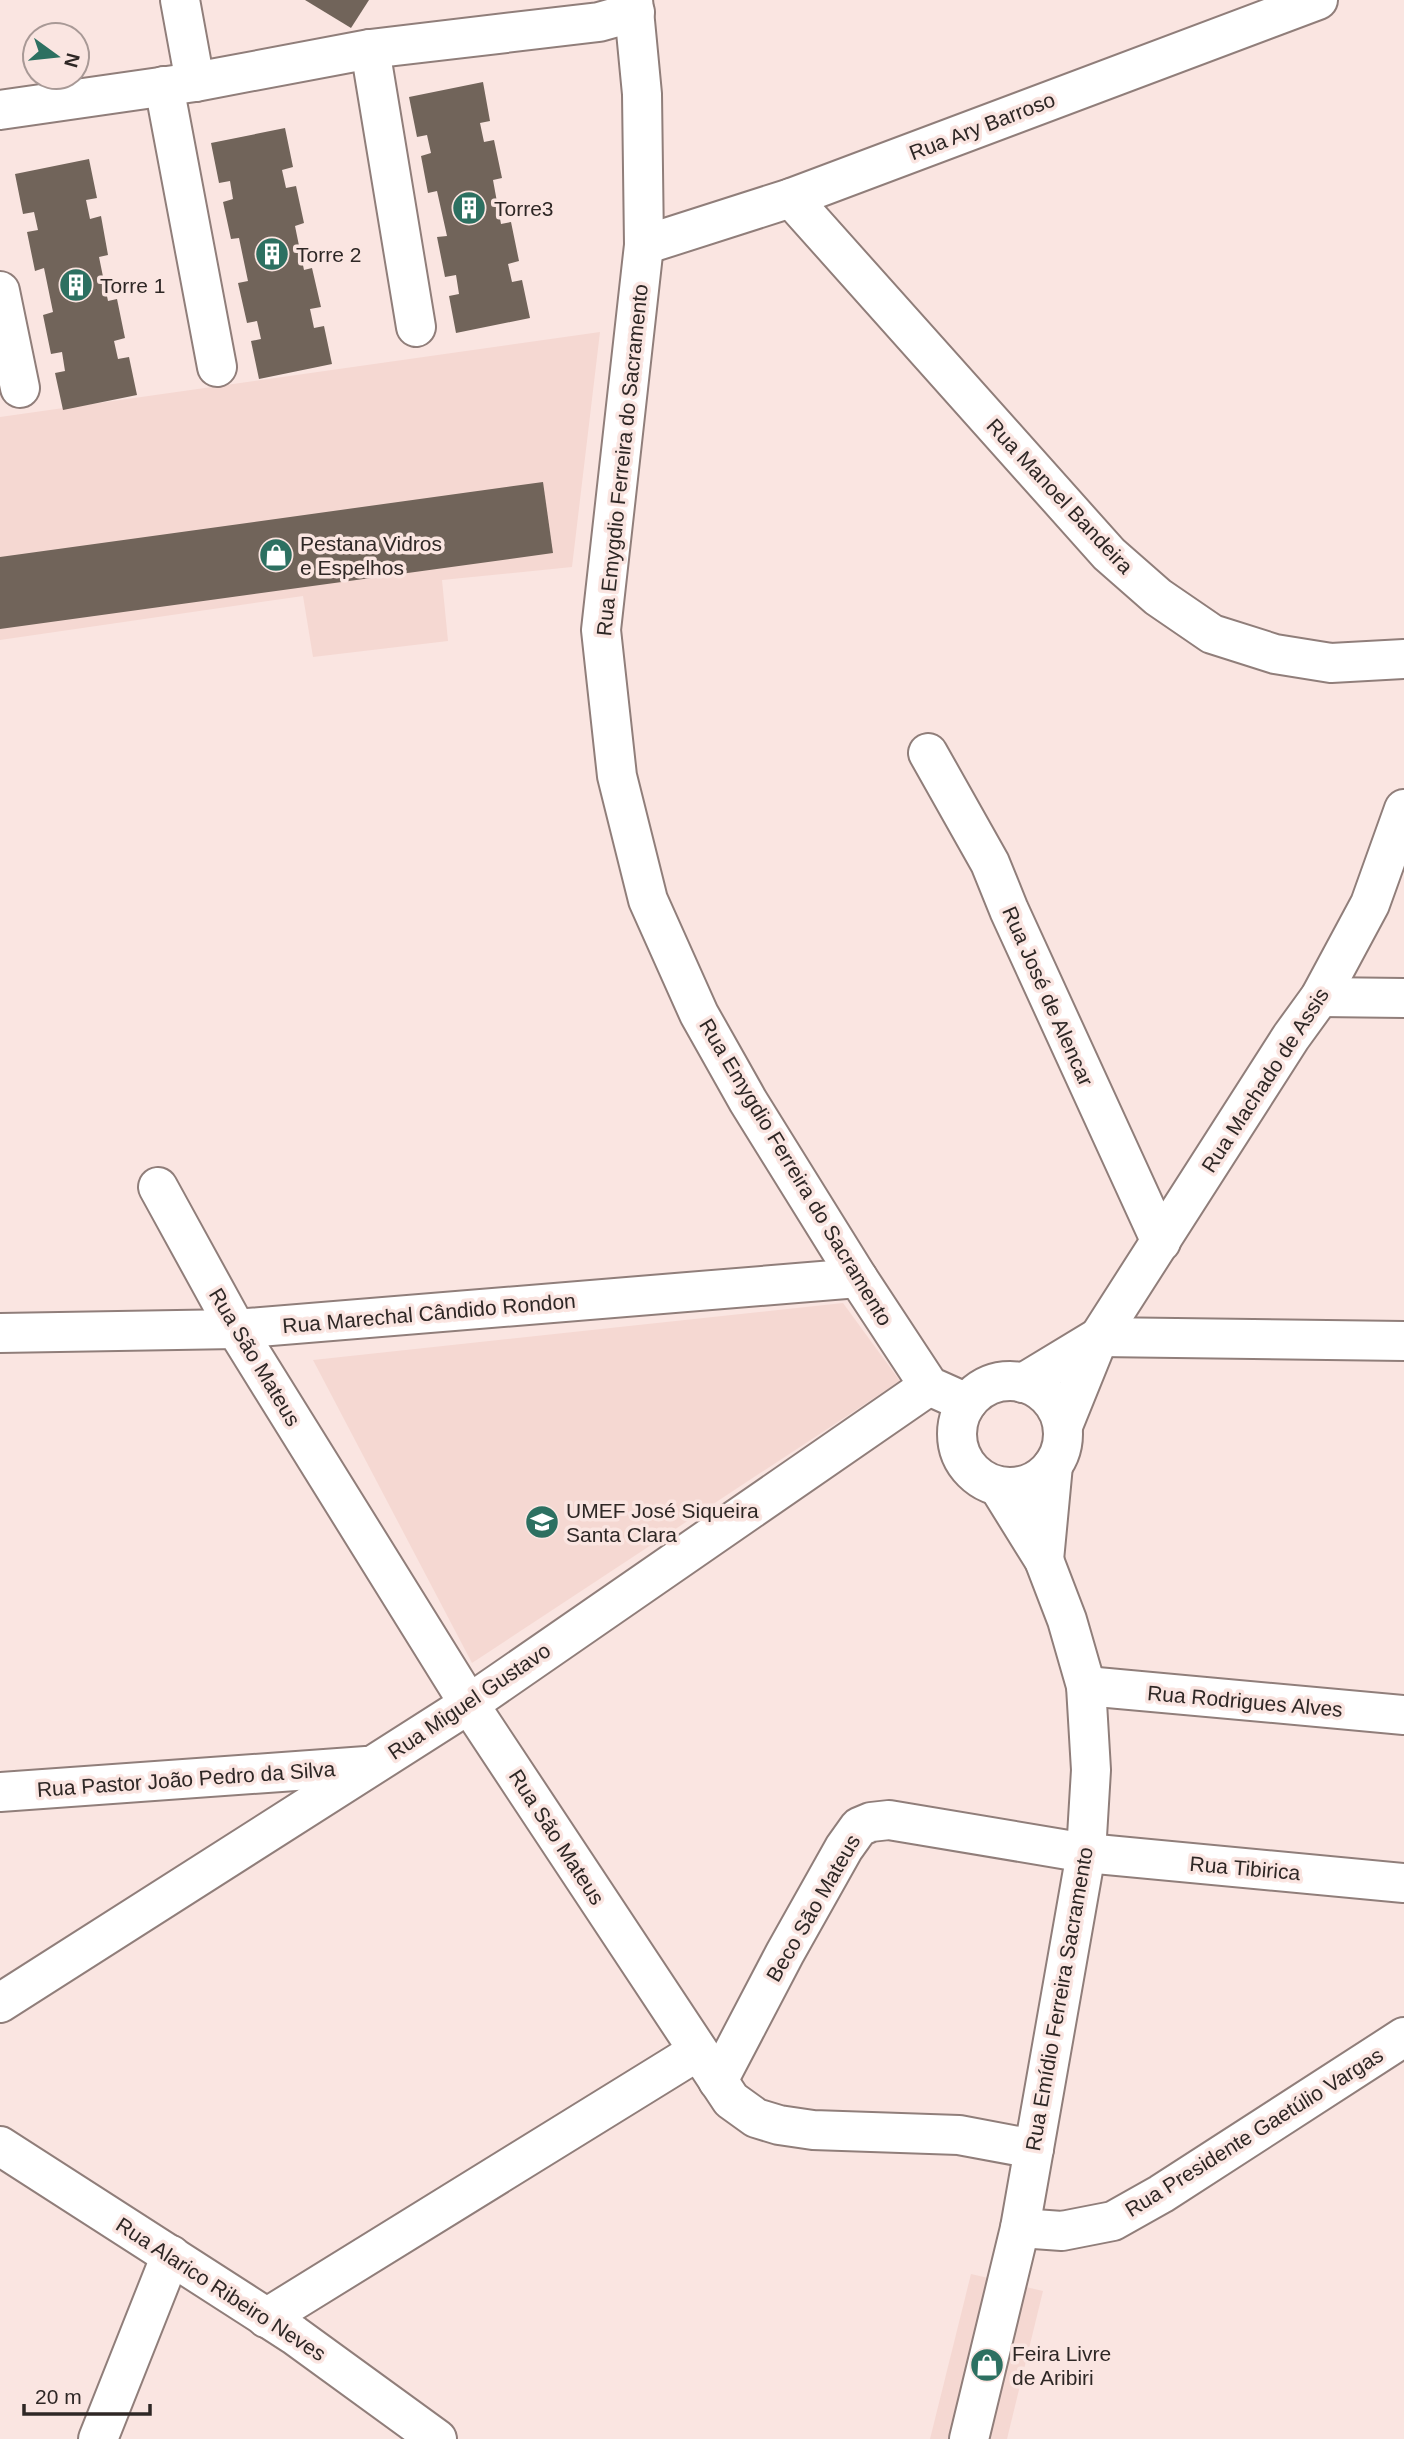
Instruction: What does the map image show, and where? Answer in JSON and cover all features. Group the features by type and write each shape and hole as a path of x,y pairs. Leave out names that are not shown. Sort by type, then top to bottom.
{"street":[{"path":"180,0 180,84 217,367"},
{"name":"Rua Ary Barroso","path":"644,245 791,198 1318,0"},
{"path":"0,110 180,84 370,49 599,22 634,6"},
{"name":"Rua Emygdio Ferreira do Sacramento","path":"634,6 642,94 644,245 601,630 617,776 648,900 699,1014 748,1101 929,1386"},
{"path":"370,49 416,327"},
{"name":"Rua Manoel Bandeira","path":"791,198 1109,554 1158,597 1212,634 1275,654 1332,663 1404,659"},
{"path":"0,291 20,388"},
{"name":"Rua José de Alencar","path":"928,753 990,863 1014,923 1161,1242"},
{"name":"Rua Machado de Assis","path":"1063,1426 1099,1337 1291,1037 1320,997 1370,904 1404,809"},
{"path":"1320,997 1404,998"},
{"name":"Rua São Mateus","path":"158,1186 236,1329 470,1704 708,2066"},
{"name":"Rua Marechal Cândido Rondon","path":"0,1333 236,1329 858,1278"},
{"path":"1099,1337 1404,1340"},
{"name":"Rua Machado de Assis","path":"1023,1383 1099,1337"},
{"path":"1007,1381 1023,1383 1041,1391 1055,1406 1063,1426 1061,1447 1053,1465 1029,1484 1009,1488 998,1486 975,1475 960,1454 957,1427 967,1403 978,1392 1007,1381"},
{"path":"929,1386 967,1403"},
{"name":"Rua Miguel Gustavo","path":"0,2003 470,1704 929,1386"},
{"name":"Rua Emídio Ferreira Sacramento","path":"1044,1560 1053,1465"},
{"name":"Rua Emídio Ferreira Sacramento","path":"969,2439 1020,2228 1086,1853 1091,1770 1086,1686 1067,1620 1044,1560 998,1486"},
{"name":"Rua Rodrigues Alves","path":"1086,1686 1404,1715"},
{"name":"Rua Pastor João Pedro da Silva","path":"0,1792 372,1766"},
{"name":"Beco São Mateus","path":"708,2066 805,1918 844,1848 859,1827 871,1822 889,1820 1086,1853"},
{"name":"Rua Tibirica","path":"1086,1853 1404,1883"},
{"name":"Rua Presidente Gaetúlio Vargas","path":"1020,2228 1062,2231 1113,2221 1161,2194 1404,2037"},
{"path":"266,2318 708,2066 731,2100 756,2118 779,2125 813,2130 959,2135 1034,2149"},
{"name":"Rua Alarico Ribeiro Neves","path":"0,2146 266,2318 437,2439"},
{"path":"98,2439 171,2255"}],"shaded area":[{"path":"600,332 572,567 442,580 448,641 313,657 303,596 0,640 0,417"},
{"name":"UMEF José Siqueira Santa Clara","path":"843,1303 900,1381 472,1663 313,1360"},
{"name":"Feira Livre de Aribiri","path":"971,2274 1043,2291 1007,2439 930,2439"}],"building":[{"path":"305,0 369,0 351,28"},
{"name":"Torre3","path":"483,82 490,121 480,123 484,142 494,140 502,178 493,180 501,224 511,222 519,261 508,264 512,282 522,280 530,318 456,333 449,296 459,294 456,275 445,277 437,237 447,236 437,191 428,193 421,156 431,153 427,135 417,137 409,97"},
{"name":"Torre 2","path":"285,128 293,167 282,170 286,188 296,186 304,223 295,226 304,270 312,268 321,307 310,309 314,328 324,326 332,364 259,379 251,341 261,339 257,321 247,323 238,283 248,281 239,238 231,239 223,202 233,199 230,181 219,183 211,143"},
{"name":"Torre 1","path":"89,159 97,198 86,200 90,219 101,216 108,255 99,257 108,301 117,299 125,338 114,341 118,359 129,357 137,395 63,410 55,373 65,371 62,352 51,354 43,315 53,312 44,268 35,271 27,232 38,230 34,212 23,214 15,174"},
{"name":"Pestana Vidros e Espelhos","path":"543,482 553,553 0,629 0,557"}],"place":[{"name":"Torre3","path":"469,208"},
{"name":"Torre 2","path":"272,254"},
{"name":"Torre 1","path":"76,285"},
{"name":"Pestana Vidros e Espelhos","path":"276,555"},
{"name":"UMEF José Siqueira Santa Clara","path":"542,1522"},
{"name":"Feira Livre de Aribiri","path":"987,2365"}]}
